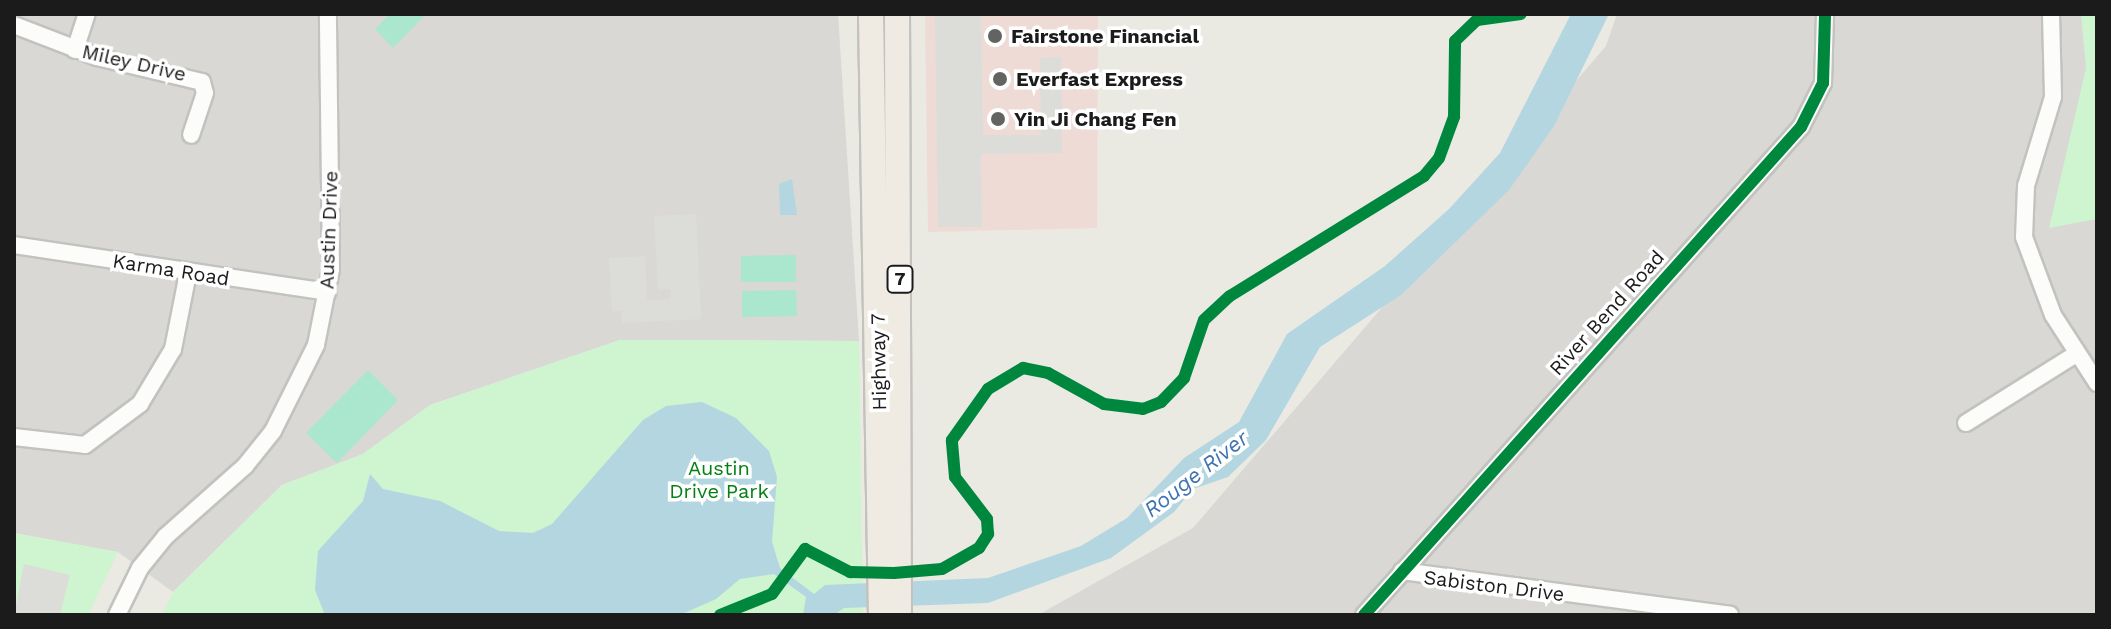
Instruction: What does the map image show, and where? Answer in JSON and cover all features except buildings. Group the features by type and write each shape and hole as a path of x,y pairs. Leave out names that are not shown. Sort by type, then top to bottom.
{"main road":[{"name":"Highway 7","path":"871,14 890,544 899,615"},
{"name":"Highway 7","path":"881,615 890,544 897,14"}],"street":[{"path":"75,50 87,14"},
{"name":"Austin Drive","path":"117,615 140,568 165,537 245,466 273,431 316,345 328,292 328,14"},
{"name":"River Bend Road","path":"1364,615 1801,127 1823,83 1825,14"},
{"path":"2051,14 2053,97 2026,186 2024,237 2034,274 2076,354 2097,383"},
{"name":"Miley Drive","path":"14,25 75,50 202,82 205,93 191,135"},
{"name":"Karma Road","path":"14,245 328,292"},
{"path":"14,437 85,445 140,404 173,349 188,273"},
{"path":"1966,423 2076,354"},
{"name":"Sabiston Drive","path":"1402,571 1730,615"}],"shaded area":[{"path":"14,14 838,14 859,341 620,340 430,405 363,454 282,485 173,592 118,552 14,533"},
{"path":"925,14 1098,14 1097,228 928,232"},
{"path":"935,14 981,14 983,135 1041,135 1040,58 1061,57 1062,153 981,154 982,227 938,227"},
{"path":"1617,14 2097,14 2097,615 1038,615 1193,528 1606,46"},
{"path":"696,214 701,319 622,323 621,311 612,311 609,258 645,256 647,300 671,299 670,289 658,290 654,216"},
{"path":"24,564 70,575 60,615 14,615"}],"green space":[{"path":"390,14 426,14 393,48 375,29"},
{"path":"2081,14 2097,14 2097,219 2049,228 2086,68"},
{"path":"796,255 796,282 741,282 741,256"},
{"path":"796,290 797,316 742,317 742,291"},
{"name":"Austin Drive Park","path":"620,340 859,341 863,615 162,615 173,592 282,485 363,454 430,405"},
{"path":"368,370 398,400 337,463 306,433"},
{"path":"14,533 118,552 88,615 14,615"}],"water":[{"name":"Rouge River","path":"1571,14 1609,14 1554,126 1509,190 1401,295 1320,347 1266,440 1228,477 1193,489 1174,512 1111,558 988,603 844,608 834,615 803,615 806,597 774,574 740,579 716,599 680,615 325,615 315,590 318,551 363,501 370,474 383,489 440,501 499,531 533,533 552,524 643,420 666,406 702,402 736,418 769,451 777,477 772,542 780,568 814,594 825,585 988,578 1081,546 1127,518 1184,458 1239,422 1287,334 1385,266 1449,209 1500,153"},
{"path":"792,179 797,215 780,215 779,184"}],"cycle path":[{"path":"720,615 772,594 805,549 850,572 894,573 942,569 979,548 988,534 987,519 955,477 952,440 988,389 1023,368 1048,373 1104,404 1143,409 1161,402 1184,378 1204,320 1230,296 1424,176 1439,158 1454,117 1455,41 1477,20 1521,14"},
{"path":"1364,615 1801,127 1823,83 1825,14"}],"place":[{"name":"Fairstone Financial","path":"995,36"},
{"name":"Everfast Express","path":"1000,79"},
{"name":"Yin Ji Chang Fen","path":"998,119"}]}
